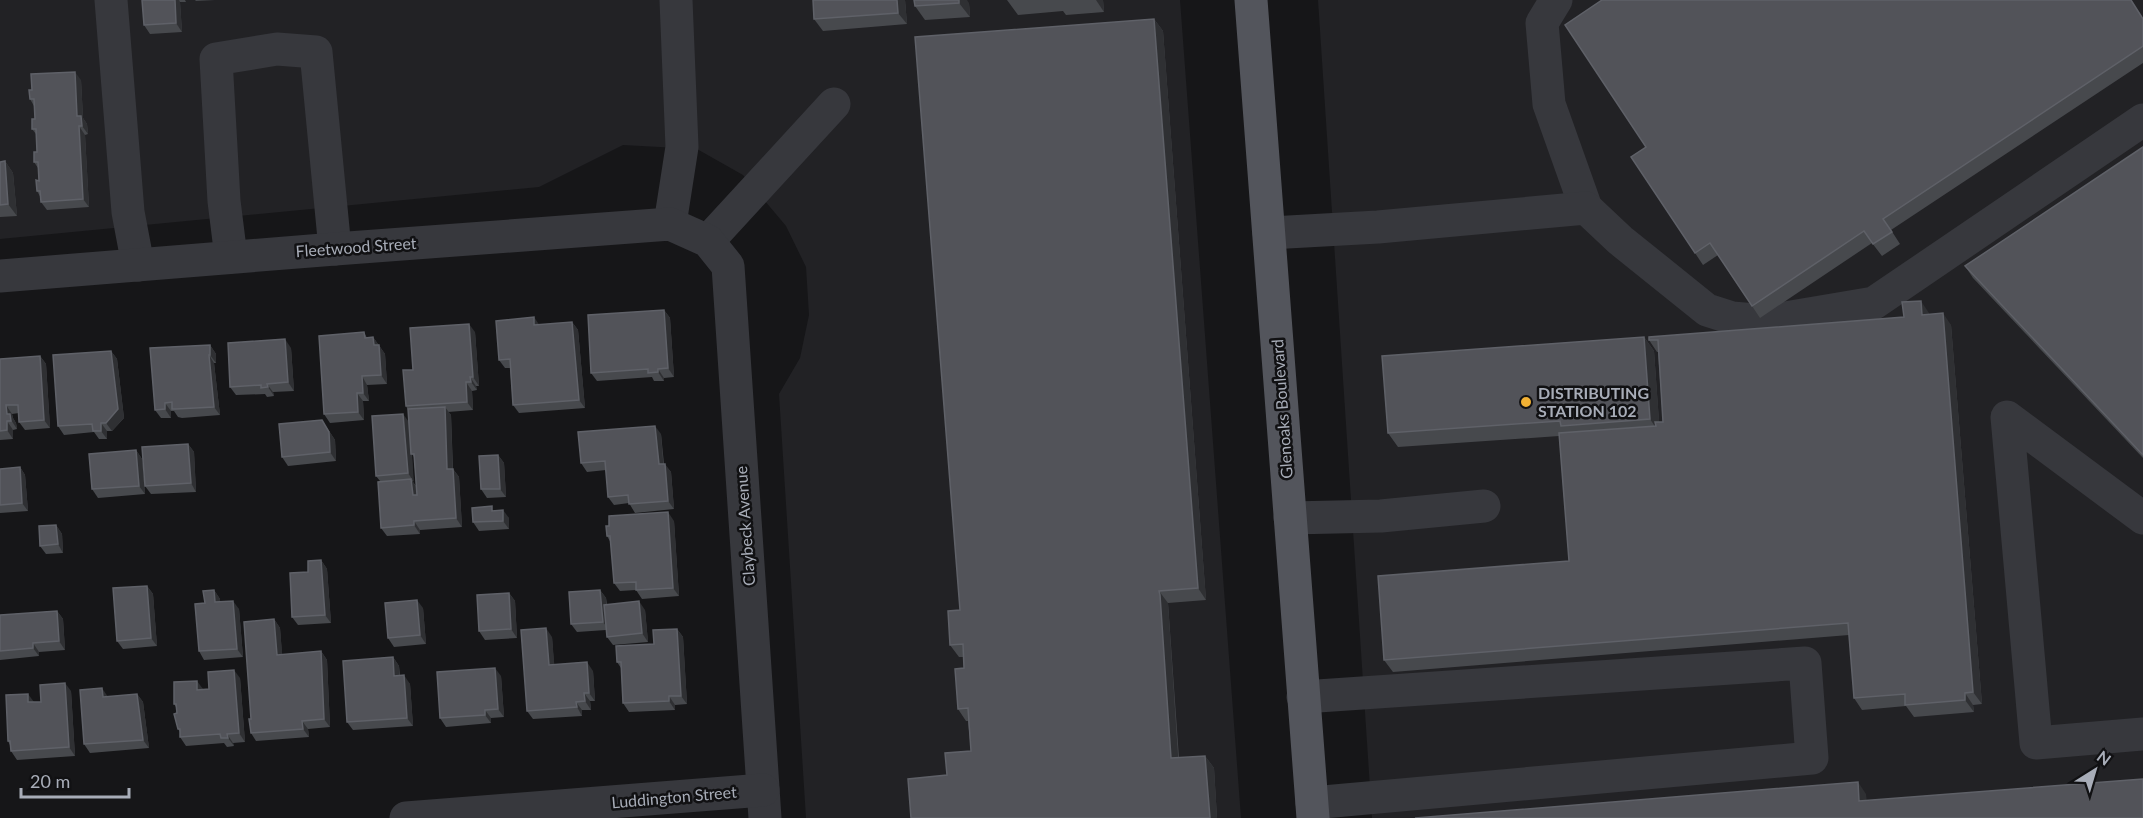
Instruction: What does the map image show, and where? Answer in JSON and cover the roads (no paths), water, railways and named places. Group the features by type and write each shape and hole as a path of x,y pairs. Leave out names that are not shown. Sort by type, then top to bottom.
{"main road":[{"name":"Glenoaks Boulevard","path":"1251,0 1312,810"}],"street":[{"path":"111,0 128,212 138,265"},
{"path":"670,224 682,147 676,0"},
{"path":"1556,0 1542,23 1549,104 1586,208 1620,240 1707,310 1732,318 1767,321 1874,303 2143,120"},
{"path":"231,257 224,201 216,59 277,49 316,52 335,249"},
{"path":"708,241 834,104"},
{"path":"1269,233 1378,227 1586,208"},
{"name":"Fleetwood Street","path":"0,276 670,224 708,241"},
{"name":"Claybeck Avenue","path":"708,241 728,266 764,804"},
{"path":"2143,518 2007,417 2036,743 2143,734"},
{"path":"1290,518 1381,516 1484,506"},
{"path":"1304,697 1805,663 1812,758 1312,810"},
{"name":"Luddington Street","path":"406,818 764,804"}],"place":[{"name":"DISTRIBUTING STATION 102","path":"1526,402"}]}
